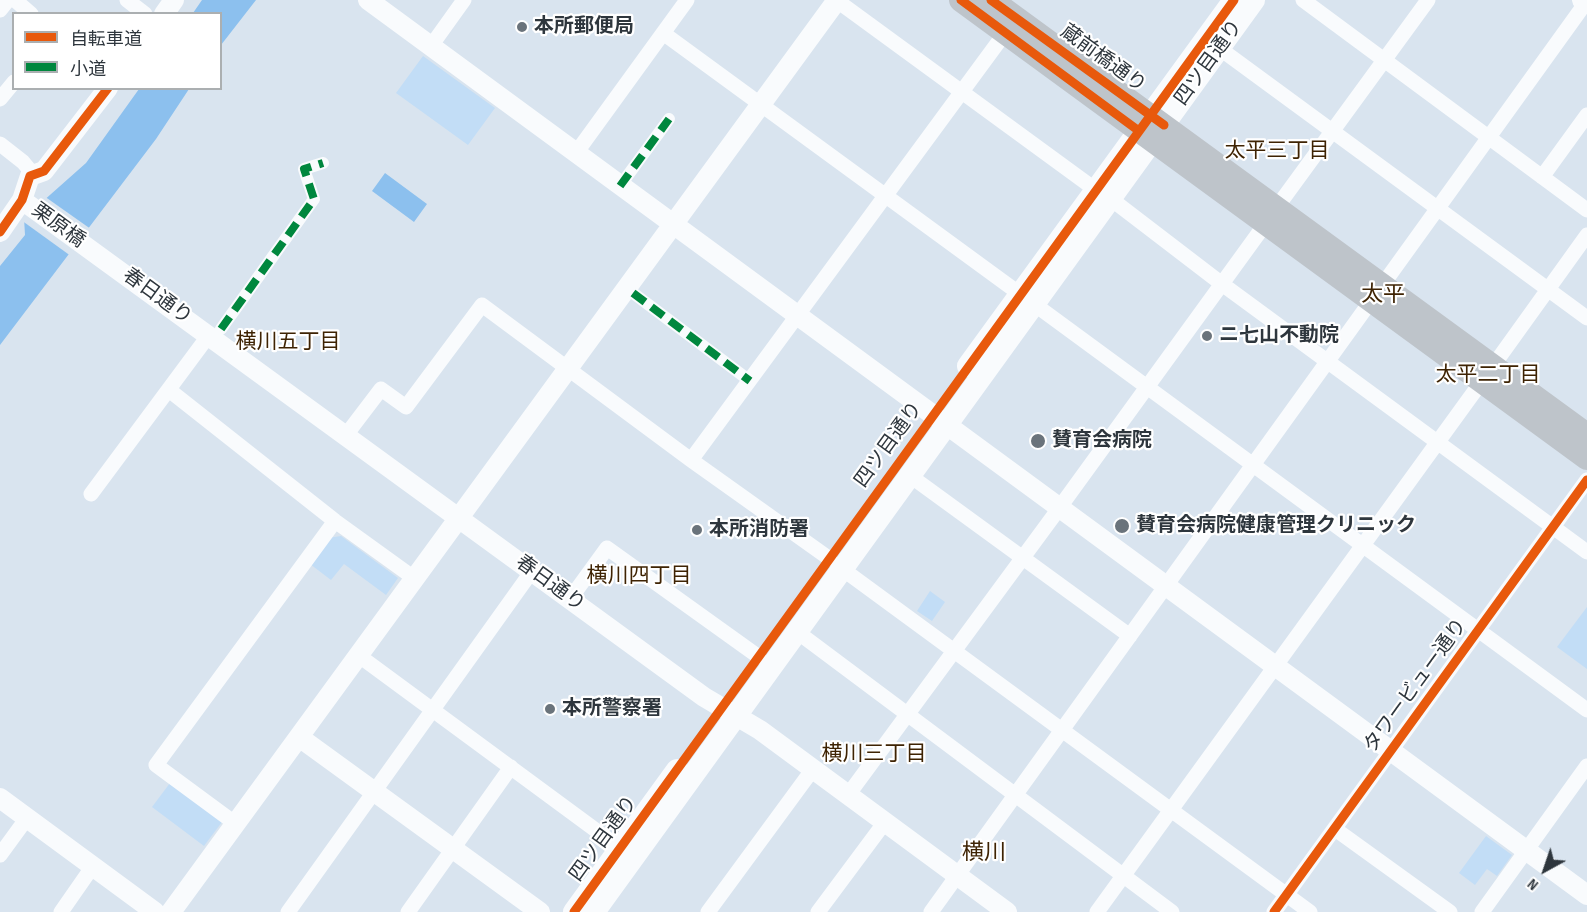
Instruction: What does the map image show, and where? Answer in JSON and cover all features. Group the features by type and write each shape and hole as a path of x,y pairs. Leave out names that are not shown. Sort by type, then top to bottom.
{"main road":[{"name":"蔵前橋通り","path":"961,0 1005,33 1151,128"},
{"name":"蔵前橋通り","path":"991,0 1151,128 1488,374 1587,458"},
{"name":"四ツ目通り","path":"574,912 620,848 728,711 796,631 836,563 1151,128 1234,0"},
{"name":"四ツ目通り","path":"1151,128 1219,48 1254,0"},
{"name":"蔵前橋通り","path":"1488,374 1587,435"},
{"name":"四ツ目通り","path":"594,912 728,711 759,657 909,475 940,419"}],"street":[{"path":"0,10 8,0"},
{"path":"15,0 29,12"},
{"path":"127,0 142,12"},
{"path":"368,0 1587,895"},
{"path":"431,46 464,0"},
{"path":"576,153 687,0"},
{"path":"171,912 836,0 1103,194 1587,552"},
{"path":"1303,0 1587,210"},
{"path":"848,795 1428,0"},
{"path":"931,912 1585,2"},
{"path":"663,33 1587,710"},
{"path":"691,460 1005,33"},
{"path":"1219,48 1587,318"},
{"path":"0,99 12,84"},
{"path":"30,176 44,171 106,90"},
{"path":"1542,177 1587,116"},
{"path":"620,186 669,119"},
{"path":"0,144 28,168 30,176 22,200 0,232"},
{"path":"90,494 314,199 304,169 323,163"},
{"name":"栗原橋","path":"22,200 94,252"},
{"path":"1097,912 1587,236"},
{"name":"春日通り","path":"94,252 215,332 346,435 704,697 760,730 1007,912"},
{"path":"633,293 750,381"},
{"path":"346,435 381,389 406,407 482,305 1310,912"},
{"path":"169,390 335,521 414,578"},
{"path":"909,475 1130,636"},
{"name":"タワービュー通り","path":"1274,912 1587,480"},
{"path":"236,824 156,765 335,521"},
{"path":"570,599 607,548 759,657"},
{"path":"288,912 532,571"},
{"path":"796,631 1172,912"},
{"path":"358,655 620,848"},
{"path":"299,737 540,912"},
{"path":"1482,912 1587,766"},
{"path":"408,912 511,767"},
{"path":"708,912 813,769"},
{"path":"0,798 155,912"},
{"path":"0,855 27,818"},
{"path":"818,912 885,822"},
{"path":"1335,829 1450,912"},
{"path":"61,912 93,866"}],"shaded area":[{"path":"423,56 495,108 468,145 396,93"},
{"path":"341,536 398,578 386,595 344,564 331,580 310,564 328,538"},
{"path":"930,591 945,602 932,621 917,611"},
{"path":"1587,607 1587,669 1557,647"},
{"path":"170,783 222,822 204,846 152,807"},
{"path":"1486,836 1512,855 1497,876 1487,869 1475,885 1459,873"}],"water":[{"path":"202,0 256,0 222,44 222,12 194,12"},
{"path":"138,90 188,90 156,139 0,345 0,266 25,235 24,218 86,163"},
{"path":"385,173 427,204 414,222 372,191"}],"pier":[{"path":"44,196 95,232 75,259 21,220 22,216"}],"marked path":[{"path":"620,186 669,119"},
{"path":"221,329 314,199 304,169 323,163"},
{"path":"633,293 750,381"}],"cycle path":[{"path":"961,0 1139,131"},
{"path":"991,0 1164,125"},
{"path":"574,912 1234,0"},
{"path":"0,232 22,200 30,176 44,171 106,90"},
{"path":"1274,912 1587,480"}],"place":[{"name":"本所郵便局","path":"522,27"},
{"name":"ニ七山不動院","path":"1207,336"},
{"name":"賛育会病院","path":"1038,441"},
{"name":"賛育会病院健康管理クリニック","path":"1122,526"},
{"name":"本所消防署","path":"697,530"},
{"name":"本所警察署","path":"550,709"}],"district":[{"name":"太平三丁目","path":"1277,152"},
{"name":"太平","path":"1383,295"},
{"name":"横川五丁目","path":"288,343"},
{"name":"太平二丁目","path":"1488,376"},
{"name":"横川四丁目","path":"639,577"},
{"name":"横川三丁目","path":"874,755"},
{"name":"横川","path":"984,853"}]}
